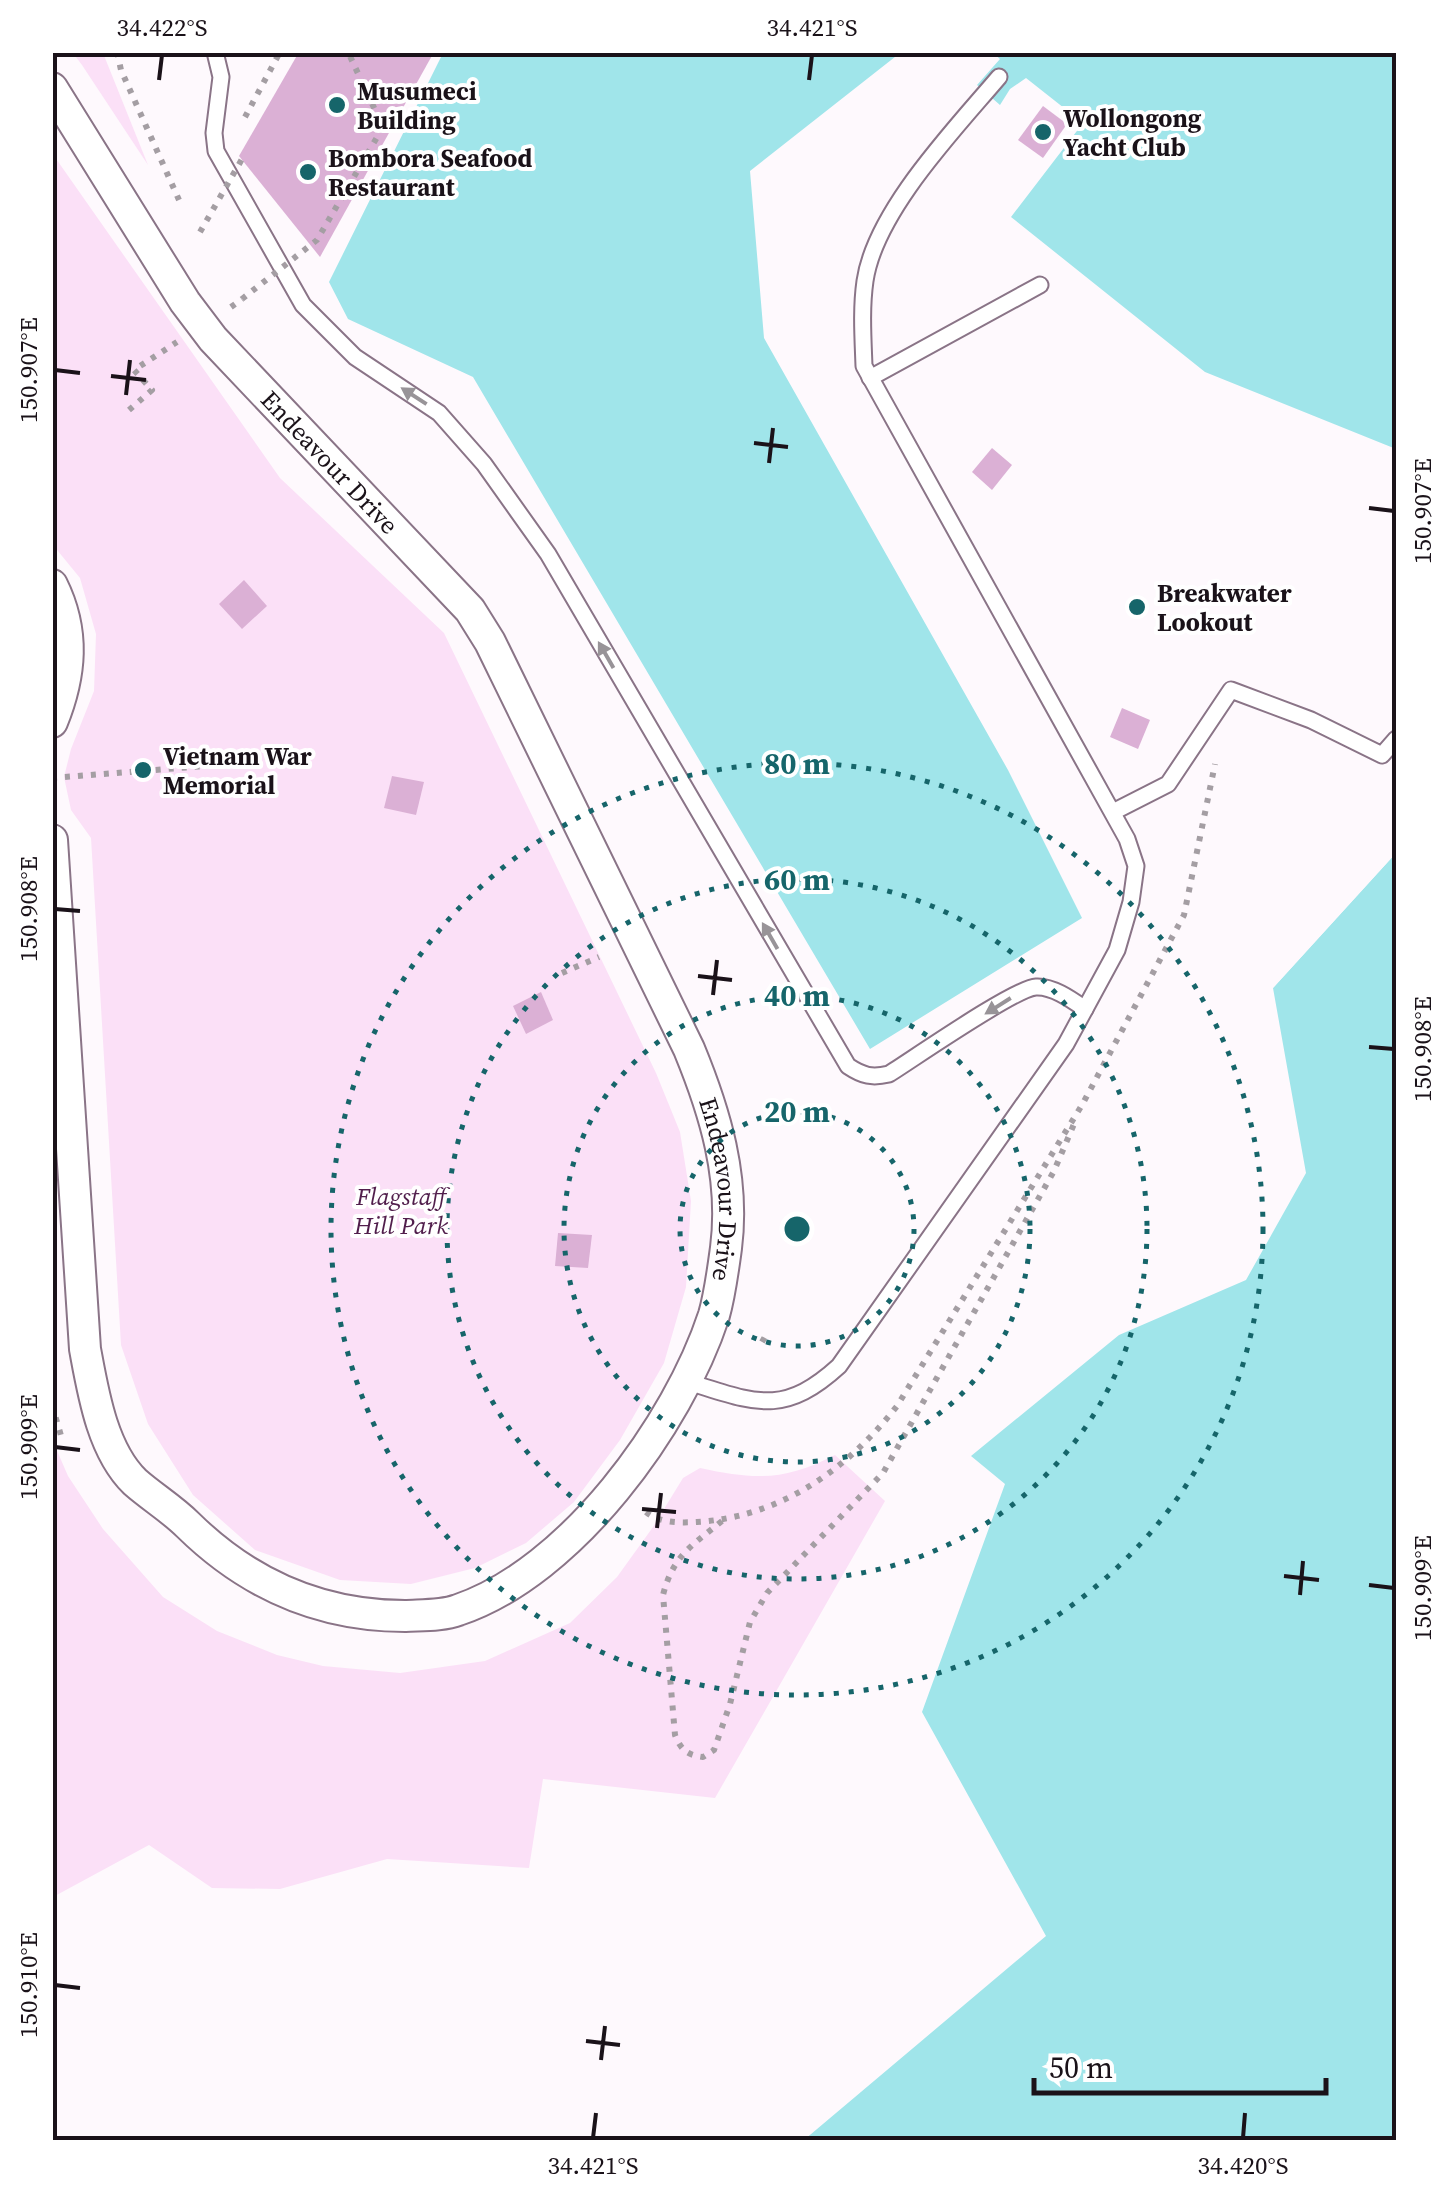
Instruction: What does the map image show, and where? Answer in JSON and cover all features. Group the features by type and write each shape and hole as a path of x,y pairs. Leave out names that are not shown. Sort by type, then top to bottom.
{"street":[{"name":"Endeavour Drive","path":"52,88 213,339 470,610 497,656 689,1049 714,1117 728,1196 726,1244 715,1311 685,1381 638,1460 587,1523 568,1542 508,1584 457,1611 423,1616 378,1616 330,1608 281,1592 228,1562 133,1480 117,1458 84,1349 52,840"},
{"path":"52,585 66,619 69,641 67,679 52,722"}],"lane":[{"path":"215,52 221,77 214,133 216,150 303,304 354,357 439,412 484,464 548,554 848,1066 875,1078 889,1074 1006,999 1036,987 1061,994 1085,1009"},
{"path":"685,1381 750,1400 776,1402 807,1390 838,1366 1066,1044 1118,950 1131,902 1136,866 1127,839 864,366 865,278 886,222 999,77"},
{"path":"870,378 1040,285"},
{"path":"1112,812 1168,784 1231,690 1310,720 1382,755 1396,739"}],"path":[{"path":"117,52 121,70 179,200"},
{"path":"216,150 239,129 280,52"},
{"path":"242,299 318,240 383,126 348,52"},
{"path":"200,232 242,159"},
{"path":"129,410 152,390 134,370 165,349"},
{"path":"52,778 230,764"},
{"path":"562,973 599,956"},
{"path":"724,1520 680,1554 668,1574 663,1596 675,1735 680,1748 703,1758 714,1750 730,1704 750,1622 767,1593 882,1473 1054,1171 1082,1105"},
{"path":"762,1342 767,1334"},
{"path":"52,1406 62,1439"},
{"path":"646,1512 656,1521 692,1522"}],"green space":[{"path":"73,53 103,53 148,165 82,65"},
{"name":"Flagstaff Hill Park","path":"52,153 280,478 444,633 656,1073 680,1132 691,1201 686,1287 664,1363 620,1440 574,1502 526,1543 475,1568 411,1584 340,1580 255,1550 193,1495 148,1424 121,1345 91,838 71,810 64,777 94,691 96,634 80,578 53,545"},
{"path":"52,1439 68,1476 103,1529 163,1597 217,1631 277,1655 323,1666 400,1673 485,1661 570,1623 617,1577 683,1478 700,1468 769,1476 800,1470 835,1455 885,1501 715,1798 543,1779 529,1868 387,1859 280,1889 212,1888 149,1845 53,1897"}],"water":[{"path":"443,53 900,53 750,171 764,338 1008,770 1082,918 870,1049 473,377 348,319 329,282"},
{"path":"993,53 1396,53 1396,449 1205,372 1011,217 1083,123 1026,78 1010,89 1000,105 977,85 1000,59"},
{"path":"1396,853 1396,2140 804,2140 1046,1936 922,1712 1005,1484 971,1456 1119,1335 1246,1280 1306,1173 1273,988"}],"pier":[{"path":"1396,848 1396,853 1273,988 1275,978"}],"building":[{"name":"Musumeci Building","path":"299,52 434,52 320,257 239,156"},
{"name":"Wollongong Yacht Club","path":"1043,106 1067,124 1043,158 1018,140"},
{"path":"992,448 1012,465 992,490 972,472"},
{"path":"244,580 267,606 242,629 219,604"},
{"path":"1122,708 1150,720 1138,749 1110,737"},
{"path":"392,776 424,782 416,815 384,808"},
{"path":"541,992 553,1020 526,1034 513,1006"},
{"path":"558,1233 592,1235 588,1268 555,1266"}],"place":[{"name":"Musumeci Building","path":"337,105"},
{"name":"Wollongong Yacht Club","path":"1043,132"},
{"name":"Bombora Seafood Restaurant","path":"308,172"},
{"name":"Breakwater Lookout","path":"1137,607"},
{"name":"Vietnam War Memorial","path":"143,770"}]}
